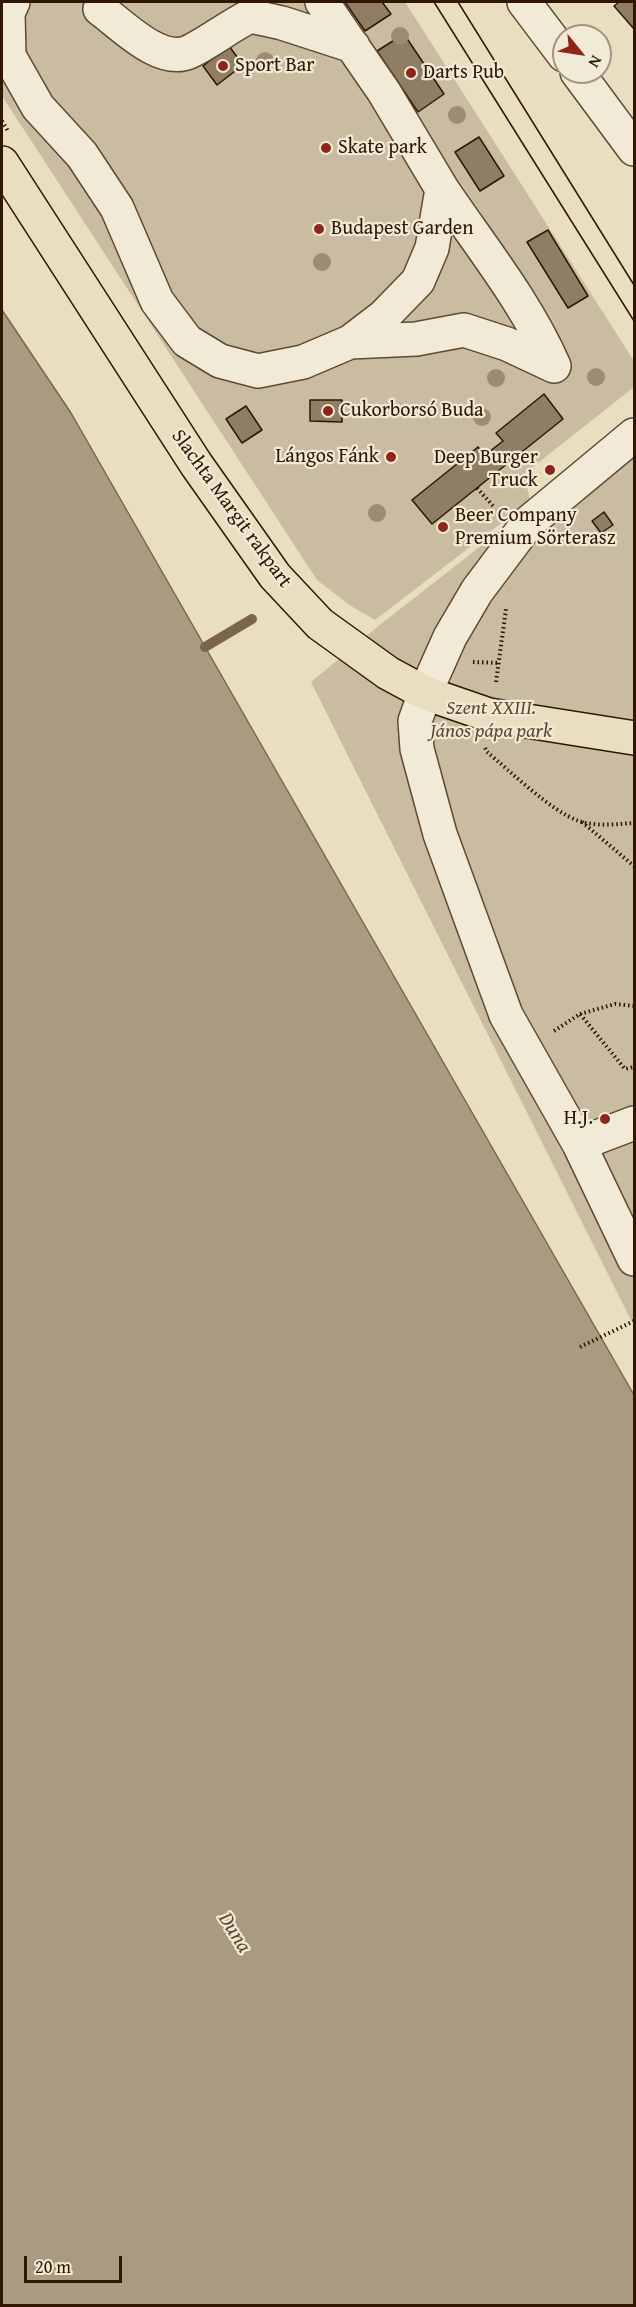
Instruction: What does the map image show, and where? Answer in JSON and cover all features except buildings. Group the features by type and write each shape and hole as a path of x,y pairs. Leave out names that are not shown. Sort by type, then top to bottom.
{"main road":[{"name":"Slachta Margit rakpart","path":"2,163 196,464 275,576 320,624 388,674 425,693 489,715 634,738"}],"street":[{"path":"13,2 8,13 9,56 38,107 82,155 117,208 157,301 187,340 220,361 258,371 303,362 350,342 384,316 418,280 432,248 441,189"},
{"path":"322,2 384,92 441,189 514,292 542,340 554,366 507,344 464,330 416,339 350,342"},
{"path":"524,2 552,39"},
{"path":"100,9 154,49 168,55 187,53 250,16 282,23 353,46"},
{"path":"586,84 634,149"},
{"path":"634,435 528,523 477,591 450,637 415,721 417,749 440,834 506,1015 579,1144 634,1259"},
{"path":"579,1144 634,1123"}],"path":[{"path":"477,489 494,507"},
{"path":"489,715 483,743 487,752 562,814 599,825 634,823"},
{"path":"580,821 634,866"},
{"path":"525,1049 580,1014 615,1004 634,1006"},
{"path":"580,1014 625,1069 634,1067"},
{"path":"580,1347 634,1321"}],"green space":[{"name":"Budapest Garden","path":"2,2 405,2 634,361 634,387 524,474 530,501 375,620 351,606 317,580 2,96"},
{"name":"Szent XXIII. János pápa park","path":"634,426 634,1326 311,682 381,624"}],"water":[{"name":"Duna","path":"2,310 71,413 634,1395 634,2305 2,2305"}],"waterway":[{"path":"205,647 252,619"}],"tram line":[{"path":"434,2 634,321"},
{"path":"458,2 634,285"}],"place":[{"name":"Sport Bar","path":"223,66"},
{"name":"Darts Pub","path":"411,73"},
{"name":"Skate park","path":"326,148"},
{"name":"Budapest Garden","path":"319,229"},
{"name":"Cukorborsó Buda","path":"328,411"},
{"name":"Lángos Fánk","path":"391,457"},
{"name":"Deep Burger Truck","path":"550,470"},
{"name":"Beer Company Premium Sörterasz","path":"443,527"},
{"name":"H.J.","path":"605,1119"}]}
